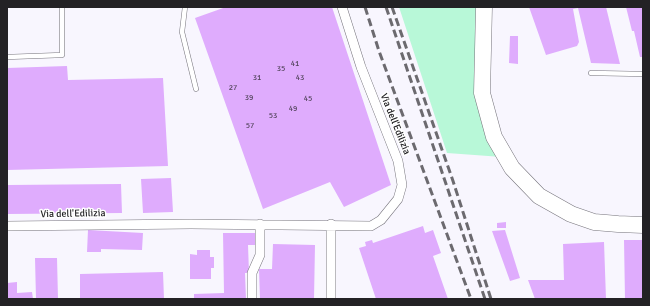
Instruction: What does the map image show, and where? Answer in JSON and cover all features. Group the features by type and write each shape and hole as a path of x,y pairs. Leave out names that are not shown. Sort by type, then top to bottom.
{"highway":[{"path":"484,7 482,93 494,137 512,168 539,196 571,214 594,222 643,225"}],"street":[{"name":"Via dell'Edilizia","path":"7,226 331,224 370,226 381,220 398,199 402,185 398,161 366,81 342,7"},
{"path":"252,299 252,273 260,255 260,224"},
{"path":"331,224 331,299"}],"lane":[{"path":"7,57 62,55 62,7"},
{"path":"185,7 182,32 196,89"},
{"path":"591,73 643,74"}],"green space":[{"path":"399,7 480,7 479,67 502,157 447,153"}],"building":[{"path":"226,7 332,7 391,185 344,207 330,182 263,209 195,18"},
{"path":"529,7 606,7 620,64 591,63 578,8 573,9 579,42 577,46 546,55"},
{"path":"626,7 643,7 643,57 640,57 634,31 632,31"},
{"path":"510,36 518,36 518,64 509,63"},
{"path":"67,66 68,80 163,78 168,166 7,170 7,68"},
{"path":"171,178 173,212 143,213 141,179"},
{"path":"121,184 122,213 7,214 7,185"},
{"path":"506,222 506,228 497,228 497,223"},
{"path":"423,226 425,233 433,230 441,253 433,256 448,299 376,299 359,248 366,246 365,242 372,240 373,243"},
{"path":"88,230 143,233 142,250 101,249 101,252 87,252"},
{"path":"505,230 520,278 510,281 492,231"},
{"path":"223,233 255,233 255,245 248,245 249,273 245,273 246,299 194,299 194,294 224,293"},
{"path":"624,240 643,240 643,299 625,299"},
{"path":"604,242 606,299 535,299 528,280 564,280 563,244"},
{"path":"273,244 315,245 314,299 260,299 259,269 272,269"},
{"path":"197,250 210,250 210,257 214,257 214,268 211,268 211,279 190,279 190,254 197,255"},
{"path":"35,258 57,258 58,299 36,299"},
{"path":"163,272 164,299 80,299 80,274"},
{"path":"17,282 17,293 32,292 33,299 7,299 7,283"}],"railway":[{"path":"365,7 379,51 471,299"},
{"path":"386,7 485,299"},
{"path":"392,7 453,181 491,299"}]}
